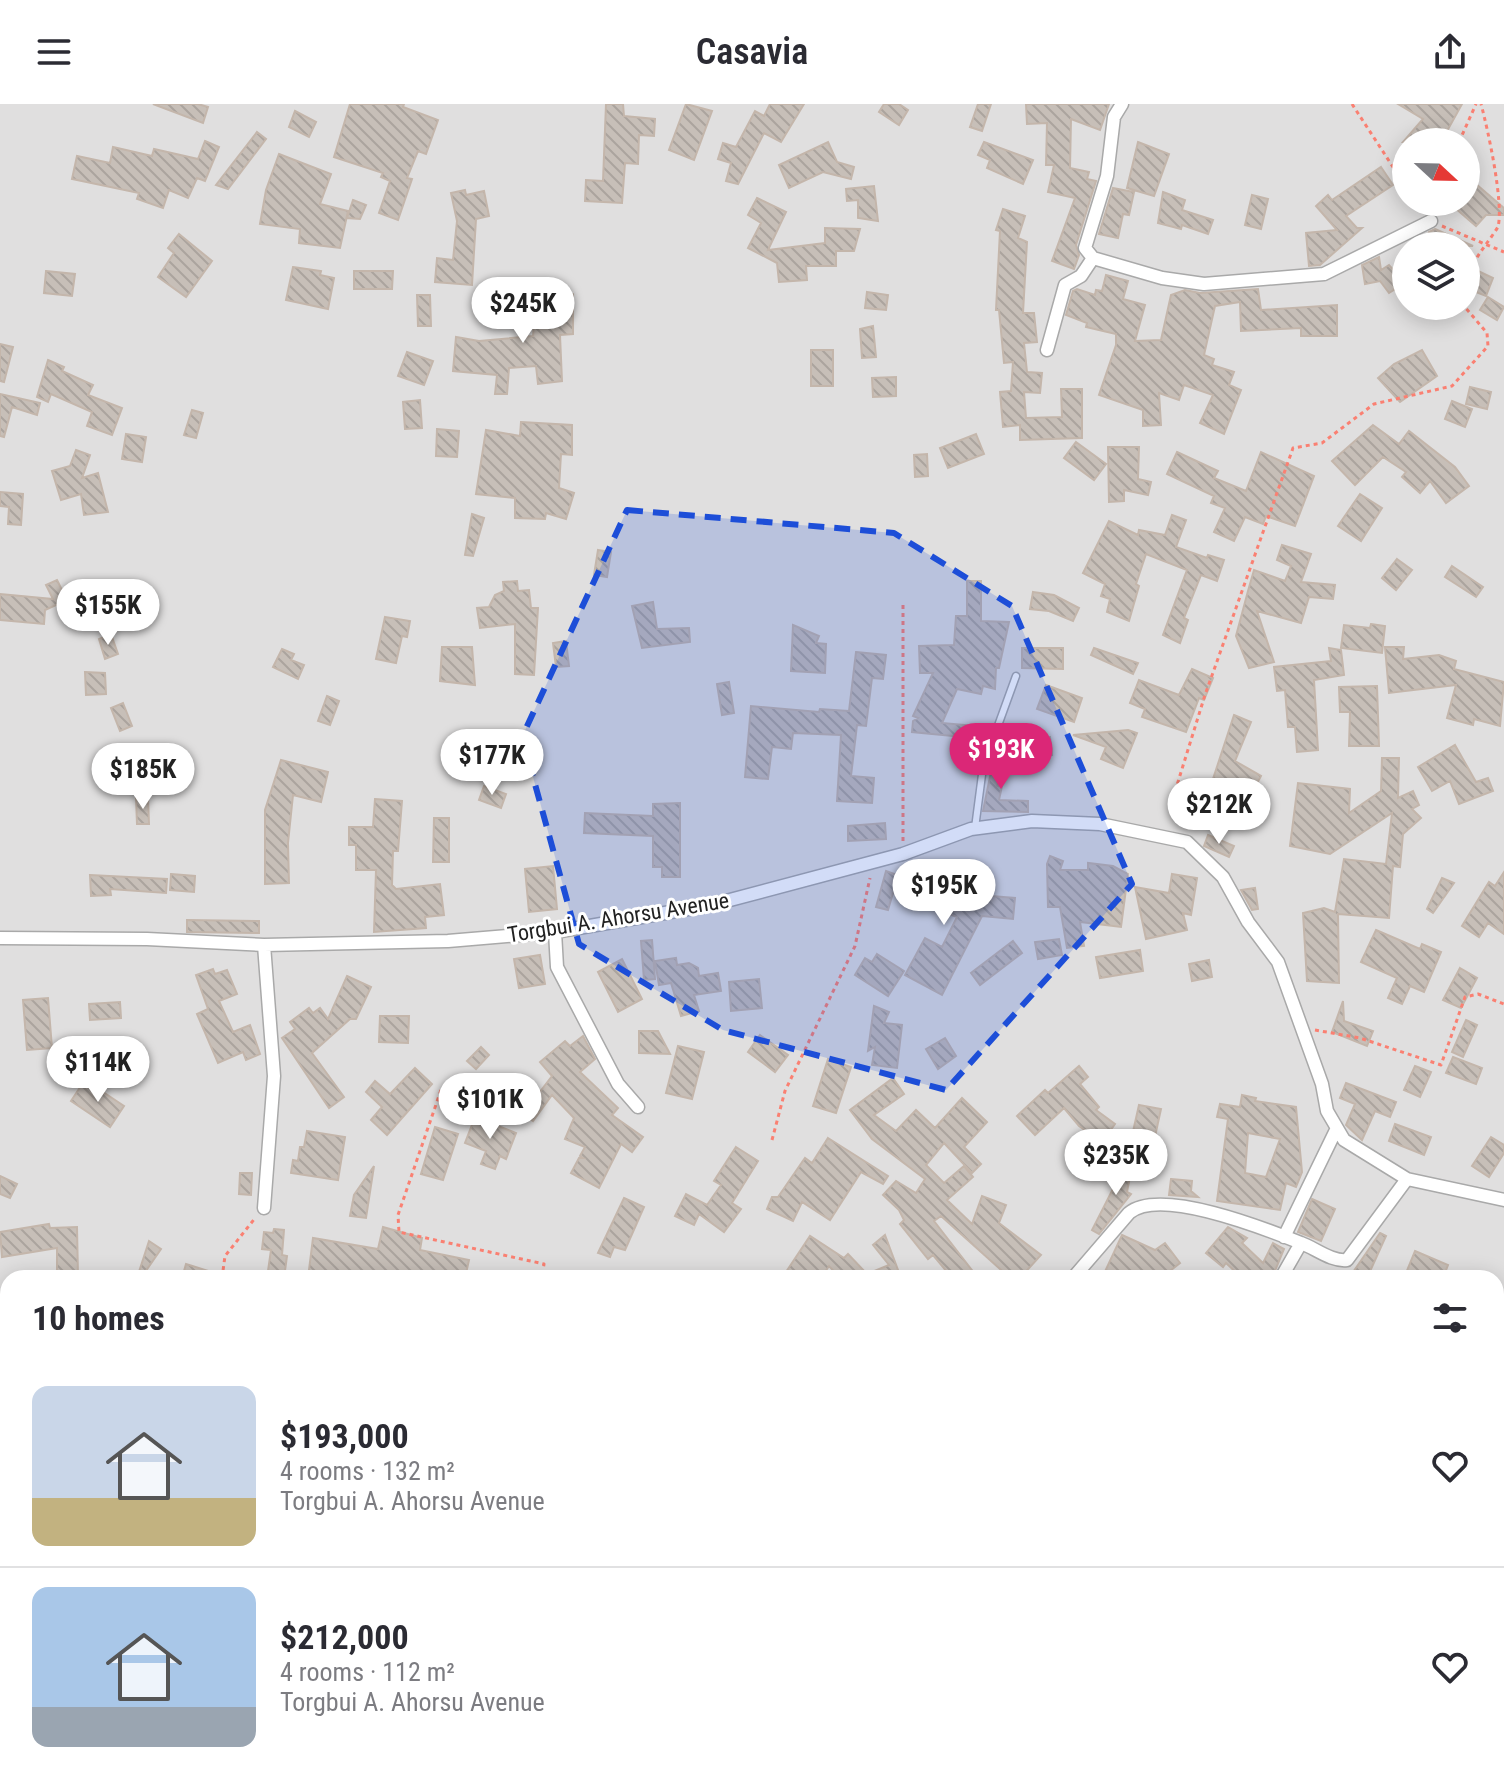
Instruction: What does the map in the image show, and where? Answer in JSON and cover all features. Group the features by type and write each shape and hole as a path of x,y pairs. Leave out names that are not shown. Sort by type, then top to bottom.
{"street":[{"path":"1122,104 1112,125 1107,176 1085,248 1093,258 1162,278 1204,284 1324,274 1431,221"},
{"path":"1047,350 1065,285 1081,276 1093,258"},
{"name":"Torgbui A. Ahorsu Avenue","path":"0,938 147,939 264,945 448,941 555,932 711,905 874,859 903,854 975,828 1032,821 1100,824 1187,842"},
{"path":"1187,842 1223,877 1248,922 1278,962 1336,1130 1372,1160 1407,1179 1504,1200"},
{"path":"555,932 557,967 618,1084 638,1107"},
{"path":"264,945 274,1076 264,1208"},
{"path":"1284,1237 1336,1130"},
{"path":"1080,1270 1129,1213 1141,1206 1187,1206 1301,1243 1338,1260 1347,1260 1407,1179"},
{"path":"1286,1270 1301,1243"}],"lane":[{"path":"975,828 983,767 1016,676"}],"path":[{"path":"1352,104 1392,165"},
{"path":"1466,128 1479,104"},
{"path":"1479,104 1499,172 1500,223 1480,253"},
{"path":"1427,216 1431,221 1504,252"},
{"path":"1187,842 1192,816 1177,785 1205,695 1293,448 1322,443 1374,404 1452,386 1488,346 1487,333 1476,320"},
{"path":"903,605 903,854"},
{"path":"772,1140 785,1091 855,946 874,859"},
{"path":"1304,1030 1329,1030 1441,1065 1465,997 1478,994 1504,1004"},
{"path":"441,1090 398,1215 399,1232 544,1264 543,1270"},
{"path":"223,1270 225,1256 264,1208"}],"highlighted area":[{"path":"627,510 894,533 1012,606 1132,884 946,1090 723,1030 579,944 522,737"}],"shaded area":[{"path":"0,104 1504,104 1504,1270 0,1270"}],"building":[{"path":"153,104 198,104 208,107 203,123"},
{"path":"350,104 404,104 403,107 438,120 426,154 418,151 407,178 412,179 398,220 379,213 390,181 381,177 383,173 334,157"},
{"path":"606,104 623,104 624,116 655,119 654,136 639,135 638,164 625,163 622,203 585,201 586,180 603,181"},
{"path":"686,104 712,111 694,160 669,150"},
{"path":"770,104 804,104 781,142 764,133 738,184 726,181 731,163 718,159 723,143 736,147 755,111 764,116"},
{"path":"884,104 899,104 908,110 899,125 879,112"},
{"path":"978,104 991,104 982,131 970,127"},
{"path":"1026,104 1109,104 1100,130 1071,119 1070,168 1089,172 1087,179 1096,181 1076,245 1079,255 1074,269 1052,261 1075,198 1048,192 1054,165 1046,165 1047,123 1027,124"},
{"path":"1398,104 1462,104 1449,128 1415,128 1423,119"},
{"path":"295,111 316,122 309,137 289,127"},
{"path":"257,132 266,139 228,189 216,185"},
{"path":"205,141 219,147 205,181 197,178 188,198 169,190 163,208 137,199 139,193 72,179 77,156 110,163 113,147 152,156 154,149 198,159"},
{"path":"828,142 837,162 854,167 851,179 823,172 789,188 779,165"},
{"path":"984,142 1033,160 1023,184 987,168 990,160 978,155"},
{"path":"1138,142 1169,154 1154,196 1127,188"},
{"path":"279,154 331,174 320,204 348,211 340,248 299,243 300,229 260,224 266,190"},
{"path":"1381,167 1392,184 1346,216 1357,228 1362,228 1320,265 1309,266 1306,233 1337,230 1316,206 1328,195 1332,200"},
{"path":"874,186 878,221 858,218 858,200 847,201 846,189"},
{"path":"1480,187 1504,208 1504,215 1486,215 1476,226 1464,216 1480,216"},
{"path":"1113,188 1134,192 1129,215 1123,214 1118,238 1099,234"},
{"path":"465,190 466,195 484,191 489,216 476,219 472,285 435,282 437,258 453,260 457,221 451,193"},
{"path":"1163,192 1185,200 1182,210 1213,220 1208,234 1182,225 1181,229 1158,223"},
{"path":"1252,195 1268,199 1261,229 1245,225"},
{"path":"757,198 786,212 768,250 825,243 825,228 860,229 854,251 836,251 836,266 806,266 807,280 779,282 777,263 748,248 761,223 748,215"},
{"path":"353,200 366,205 360,219 347,218"},
{"path":"1003,209 1025,216 1018,238 1027,242 1023,313 1034,313 1037,342 1024,343 1027,372 1042,373 1040,393 1024,392 1026,418 1062,417 1061,389 1082,389 1082,438 1020,440 1020,425 1003,427 1000,392 1011,391 1013,362 1004,363 999,310 996,310 1000,231 996,230"},
{"path":"179,234 212,261 186,297 158,277 174,253 168,248"},
{"path":"1379,257 1381,270 1389,265 1392,268 1392,291 1389,293 1380,281 1365,284 1362,265"},
{"path":"293,267 321,271 320,275 334,278 328,309 286,300"},
{"path":"46,271 75,274 72,296 44,293"},
{"path":"354,271 393,271 392,289 354,289"},
{"path":"1480,272 1493,278 1486,296 1480,294"},
{"path":"1106,275 1128,281 1123,299 1145,305 1135,341 1161,340 1171,295 1185,290 1200,293 1258,289 1261,310 1337,305 1337,336 1301,336 1301,328 1241,331 1240,302 1215,306 1204,355 1214,359 1212,365 1234,372 1229,385 1241,390 1224,434 1200,423 1213,395 1184,385 1179,400 1159,393 1161,425 1143,426 1143,410 1099,395 1116,345 1116,334 1086,327 1087,323 1066,315 1073,291 1077,289 1095,295 1096,290 1102,291"},
{"path":"537,288 573,294 573,334 560,335 562,381 538,384 536,366 509,368 507,394 495,394 497,375 453,371 456,337 479,341 533,336"},
{"path":"867,292 888,295 886,310 865,308"},
{"path":"417,295 430,295 431,326 418,326"},
{"path":"1488,297 1504,307 1497,320 1480,310"},
{"path":"873,326 876,357 862,358 860,329"},
{"path":"0,344 13,347 4,382 0,381"},
{"path":"811,350 833,350 833,386 811,386"},
{"path":"1422,350 1437,376 1400,402 1378,378 1394,364"},
{"path":"407,352 433,361 424,385 398,376"},
{"path":"48,360 64,367 62,371 93,385 88,395 122,408 112,435 87,426 92,412 51,394 48,402 37,397"},
{"path":"896,377 896,396 873,397 872,378"},
{"path":"1470,387 1491,392 1487,409 1466,404"},
{"path":"0,394 40,403 37,415 12,407 4,437 0,436"},
{"path":"420,400 422,428 405,429 403,402"},
{"path":"1452,401 1472,409 1465,427 1445,419"},
{"path":"192,410 203,413 196,438 184,435"},
{"path":"521,422 572,425 572,455 561,454 559,488 574,493 566,519 546,513 545,519 515,518 515,498 476,494 486,430 520,436"},
{"path":"1373,425 1399,444 1409,431 1455,467 1469,486 1446,503 1430,481 1420,493 1402,477 1406,472 1383,457 1355,485 1332,461"},
{"path":"437,429 459,431 457,457 436,456"},
{"path":"126,434 146,437 142,462 122,459"},
{"path":"976,434 984,454 948,468 940,448"},
{"path":"1076,442 1106,464 1094,480 1064,458"},
{"path":"1108,447 1139,447 1138,479 1151,482 1148,495 1124,490 1124,501 1109,502"},
{"path":"76,450 90,455 82,478 98,473 108,512 84,515 81,494 61,500 52,471 70,466"},
{"path":"1177,452 1218,471 1214,478 1246,491 1261,452 1314,476 1295,526 1266,516 1263,524 1245,517 1234,541 1214,532 1225,508 1211,503 1214,496 1167,474"},
{"path":"927,454 928,476 915,477 914,455"},
{"path":"0,492 23,494 21,525 8,524 9,507 0,506"},
{"path":"1360,494 1382,508 1361,541 1338,526"},
{"path":"472,514 484,518 473,556 465,555"},
{"path":"1172,515 1186,520 1176,547 1207,558 1208,555 1224,560 1217,581 1201,575 1184,618 1188,620 1180,643 1163,635 1187,570 1146,554 1129,621 1107,612 1110,599 1101,596 1105,584 1083,573 1109,521 1138,535 1139,530 1165,535"},
{"path":"1282,545 1311,554 1301,582 1335,585 1333,599 1309,597 1301,623 1257,611 1274,662 1249,668 1236,636 1248,591 1254,570 1285,581 1291,566 1277,560"},
{"path":"598,550 611,552 607,577 594,575"},
{"path":"1397,559 1412,570 1396,590 1382,578"},
{"path":"1452,566 1483,587 1476,597 1445,577"},
{"path":"57,580 67,600 45,610 44,624 0,620 0,594 53,599 46,585"},
{"path":"517,581 518,591 529,590 531,608 538,608 534,675 515,674 515,624 480,628 477,608 489,607 495,595 504,591 503,582"},
{"path":"967,581 981,581 981,621 1009,622 999,668 996,668 995,689 983,686 981,694 957,689 942,723 975,726 973,738 912,732 913,721 918,718 913,716 933,673 920,673 919,646 954,645 956,616 967,616"},
{"path":"1033,592 1054,595 1079,608 1073,621 1049,611 1030,609"},
{"path":"653,602 657,629 689,628 690,642 642,648 632,606"},
{"path":"385,617 410,621 407,637 402,636 396,663 376,659"},
{"path":"1371,624 1385,626 1382,653 1341,648 1344,625 1370,628"},
{"path":"793,625 819,636 816,643 826,644 825,673 791,671"},
{"path":"111,634 118,654 105,659 99,639"},
{"path":"566,641 569,666 556,667 553,643"},
{"path":"442,647 472,647 475,685 440,681"},
{"path":"1385,647 1404,647 1403,659 1439,655 1456,661 1454,669 1504,682 1500,726 1474,719 1473,725 1447,718 1456,685 1389,693"},
{"path":"1022,648 1063,648 1063,669 1022,668"},
{"path":"1094,648 1138,663 1133,674 1091,655"},
{"path":"1329,648 1341,650 1344,675 1314,680 1318,750 1297,752 1295,727 1288,727 1285,690 1277,691 1274,667 1331,661"},
{"path":"282,649 294,654 291,660 304,665 298,679 273,667"},
{"path":"856,652 886,655 883,679 872,678 866,726 857,725 851,776 874,778 872,803 837,801 841,735 793,733 791,749 772,747 768,779 745,777 751,706 819,712 820,709 849,711"},
{"path":"1192,669 1213,678 1204,700 1199,698 1186,732 1142,717 1145,709 1130,703 1139,680 1179,695"},
{"path":"85,672 105,673 106,694 86,695"},
{"path":"729,682 734,713 722,715 717,684"},
{"path":"1046,685 1082,698 1074,722 1037,709"},
{"path":"1377,686 1379,746 1349,746 1350,712 1340,712 1339,687"},
{"path":"327,696 339,701 330,725 318,721"},
{"path":"123,703 132,726 120,731 111,708"},
{"path":"1234,715 1251,722 1235,761 1261,776 1255,787 1250,784 1245,796 1212,782"},
{"path":"1128,730 1137,733 1123,768 1101,759 1106,747 1073,735"},
{"path":"1050,737 1052,755 1017,759 1015,740"},
{"path":"1455,745 1476,782 1488,778 1493,791 1459,804 1450,781 1432,791 1418,767"},
{"path":"995,752 1008,757 997,786 1002,786 999,800 1028,801 1028,812 983,811"},
{"path":"1382,758 1399,758 1398,798 1413,791 1419,805 1412,809 1421,818 1403,834 1400,867 1393,866 1389,918 1338,914 1339,983 1307,981 1303,913 1324,908 1335,912 1344,859 1386,864 1392,813 1330,854 1290,846 1298,783 1350,789 1349,813 1381,791"},
{"path":"281,760 328,772 321,802 293,795 288,843 289,883 265,884 265,810"},
{"path":"484,786 506,794 501,808 479,800"},
{"path":"148,797 149,824 137,824 136,798"},
{"path":"375,799 402,801 398,851 393,851 392,885 396,889 440,884 444,915 425,917 426,928 374,932 376,870 356,870 356,845 349,845 349,827 373,827"},
{"path":"680,803 680,877 662,877 662,867 653,867 653,836 584,833 585,813 653,816 653,804"},
{"path":"434,818 449,818 449,862 433,862"},
{"path":"885,823 886,839 848,841 848,826"},
{"path":"1208,835 1234,846 1229,857 1204,846"},
{"path":"1050,856 1063,861 1060,870 1088,870 1088,863 1113,866 1128,874 1121,927 1080,922 1084,946 1067,948 1060,907 1048,907 1047,864"},
{"path":"553,866 557,909 529,912 525,869"},
{"path":"886,871 967,901 967,894 1015,898 1013,919 982,916 942,995 905,975 925,938 942,947 957,917 893,893 888,910 876,907"},
{"path":"1504,872 1504,934 1488,923 1479,937 1462,926 1489,882 1495,886"},
{"path":"171,874 195,876 194,892 170,890"},
{"path":"1172,874 1197,878 1191,915 1183,913 1187,930 1146,939 1135,887 1169,893"},
{"path":"90,875 167,879 166,893 110,889 111,895 91,896"},
{"path":"1442,878 1454,883 1433,913 1427,909"},
{"path":"1255,888 1258,909 1252,910 1241,890"},
{"path":"187,920 259,921 259,933 187,932"},
{"path":"1376,930 1420,949 1422,944 1441,952 1424,992 1410,986 1402,1004 1388,998 1397,978 1361,962"},
{"path":"1059,939 1062,955 1038,959 1035,942"},
{"path":"652,940 655,979 644,980 641,941"},
{"path":"1013,941 1022,953 980,985 971,973"},
{"path":"1140,950 1143,971 1100,978 1096,957"},
{"path":"877,954 904,971 888,996 855,975 865,958 872,962"},
{"path":"540,955 545,984 519,988 514,959"},
{"path":"676,958 677,965 689,963 698,968 699,976 718,973 721,991 694,995 699,1011 681,1016 671,983 659,985 655,961"},
{"path":"622,959 642,999 618,1012 598,972"},
{"path":"1209,960 1212,977 1192,981 1189,964"},
{"path":"1460,968 1477,978 1461,1008 1443,1000"},
{"path":"213,969 215,974 227,970 237,994 219,1001 233,1032 250,1025 260,1054 246,1060 243,1052 218,1063 197,1014 208,1009 196,975"},
{"path":"347,976 371,987 356,1019 350,1019 312,1053 344,1097 329,1108 282,1038 295,1029 290,1022 309,1008 313,1013 320,1008 328,1019"},
{"path":"759,979 762,1008 731,1011 729,982"},
{"path":"48,998 52,1048 27,1050 23,1000"},
{"path":"1343,1001 1344,1021 1373,1031 1367,1046 1332,1032"},
{"path":"120,1002 121,1018 90,1020 89,1004"},
{"path":"874,1006 889,1012 884,1023 902,1025 897,1068 872,1065 875,1047 868,1051"},
{"path":"380,1016 409,1016 408,1043 379,1042"},
{"path":"1466,1020 1477,1025 1463,1057 1452,1052"},
{"path":"639,1031 658,1031 670,1054 639,1053"},
{"path":"760,1035 788,1055 775,1072 748,1052"},
{"path":"583,1036 595,1059 580,1072 618,1108 612,1115 643,1137 632,1152 621,1144 599,1188 571,1173 579,1158 583,1158 580,1156 585,1147 565,1139 574,1118 552,1095 533,1121 523,1114 552,1076 540,1062 565,1041 570,1046"},
{"path":"945,1038 956,1056 938,1069 926,1049"},
{"path":"678,1046 704,1052 692,1099 666,1093"},
{"path":"481,1047 489,1055 476,1069 467,1061"},
{"path":"1453,1057 1482,1068 1476,1084 1446,1073"},
{"path":"828,1059 851,1067 836,1113 813,1106"},
{"path":"1079,1066 1088,1077 1080,1084 1099,1107 1096,1110 1115,1124 1102,1142 1079,1126 1064,1108 1035,1135 1017,1116 1045,1090 1048,1093"},
{"path":"1415,1066 1431,1072 1420,1097 1404,1090"},
{"path":"415,1068 432,1084 387,1135 371,1120 382,1107 366,1092 375,1081 390,1094"},
{"path":"893,1078 904,1094 874,1115 896,1131 916,1110 935,1128 962,1098 987,1122 964,1147 981,1164 972,1173 944,1143 926,1165 944,1183 964,1166 973,1177 947,1200 972,1224 982,1196 1006,1205 999,1223 1041,1255 1027,1270 1001,1270 941,1216 934,1221 972,1270 945,1270 933,1255 928,1259 900,1224 904,1220 899,1210 883,1195 896,1181 916,1193 925,1179 872,1139 850,1110"},
{"path":"85,1080 124,1106 110,1127 71,1101"},
{"path":"1346,1083 1396,1102 1390,1117 1375,1111 1362,1140 1346,1125 1355,1104 1340,1098"},
{"path":"1242,1095 1256,1098 1255,1101 1296,1107 1302,1172 1296,1187 1286,1183 1280,1210 1217,1201 1228,1119 1217,1117 1220,1104 1240,1107","holes":["1248,1133 1280,1139 1266,1177 1245,1173"]},
{"path":"1139,1105 1161,1109 1154,1141 1132,1136"},
{"path":"475,1117 516,1133 506,1159 500,1156 495,1169 481,1164 486,1151 465,1143"},
{"path":"1395,1124 1431,1137 1424,1155 1389,1141"},
{"path":"435,1127 458,1134 443,1180 421,1174"},
{"path":"307,1131 345,1137 338,1180 291,1173 293,1160 298,1161 300,1147 304,1147"},
{"path":"1491,1137 1504,1145 1504,1153 1489,1177 1472,1166"},
{"path":"828,1138 888,1176 883,1184 861,1172 830,1220 802,1202 793,1221 767,1209 772,1197 778,1197 805,1158 812,1163"},
{"path":"736,1147 758,1161 732,1203 741,1209 724,1232 699,1214 694,1225 675,1216 686,1194 707,1205 721,1185 714,1181"},
{"path":"1122,1159 1133,1161 1127,1192 1131,1194 1099,1234 1092,1230 1117,1181"},
{"path":"374,1166 366,1218 350,1216 354,1195"},
{"path":"240,1173 252,1173 251,1195 239,1194"},
{"path":"0,1176 17,1184 10,1198 0,1194"},
{"path":"1171,1179 1192,1181 1191,1191 1198,1197 1169,1195"},
{"path":"624,1198 644,1207 625,1250 614,1247 610,1257 598,1253"},
{"path":"1312,1199 1335,1209 1321,1241 1298,1232"},
{"path":"49,1224 50,1228 77,1227 78,1270 57,1270 57,1248 2,1257 0,1232"},
{"path":"383,1227 422,1238 420,1250 469,1260 467,1270 309,1270 313,1238 378,1249"},
{"path":"1228,1227 1247,1238 1242,1243 1263,1263 1273,1243 1284,1249 1275,1270 1233,1270 1226,1263 1223,1267 1206,1253"},
{"path":"274,1229 284,1230 282,1255 287,1256 285,1270 268,1270 271,1250 262,1249 264,1232 273,1233"},
{"path":"1380,1233 1386,1236 1371,1270 1355,1270"},
{"path":"885,1235 898,1270 877,1270 889,1265 873,1245"},
{"path":"1122,1235 1155,1250 1165,1243 1180,1263 1171,1270 1106,1270"},
{"path":"810,1236 844,1258 848,1254 863,1270 833,1270 829,1266 826,1270 787,1270"},
{"path":"149,1241 161,1249 147,1270 140,1270"},
{"path":"1415,1251 1448,1265 1446,1270 1407,1270"},
{"path":"186,1264 205,1270 184,1270"}]}
